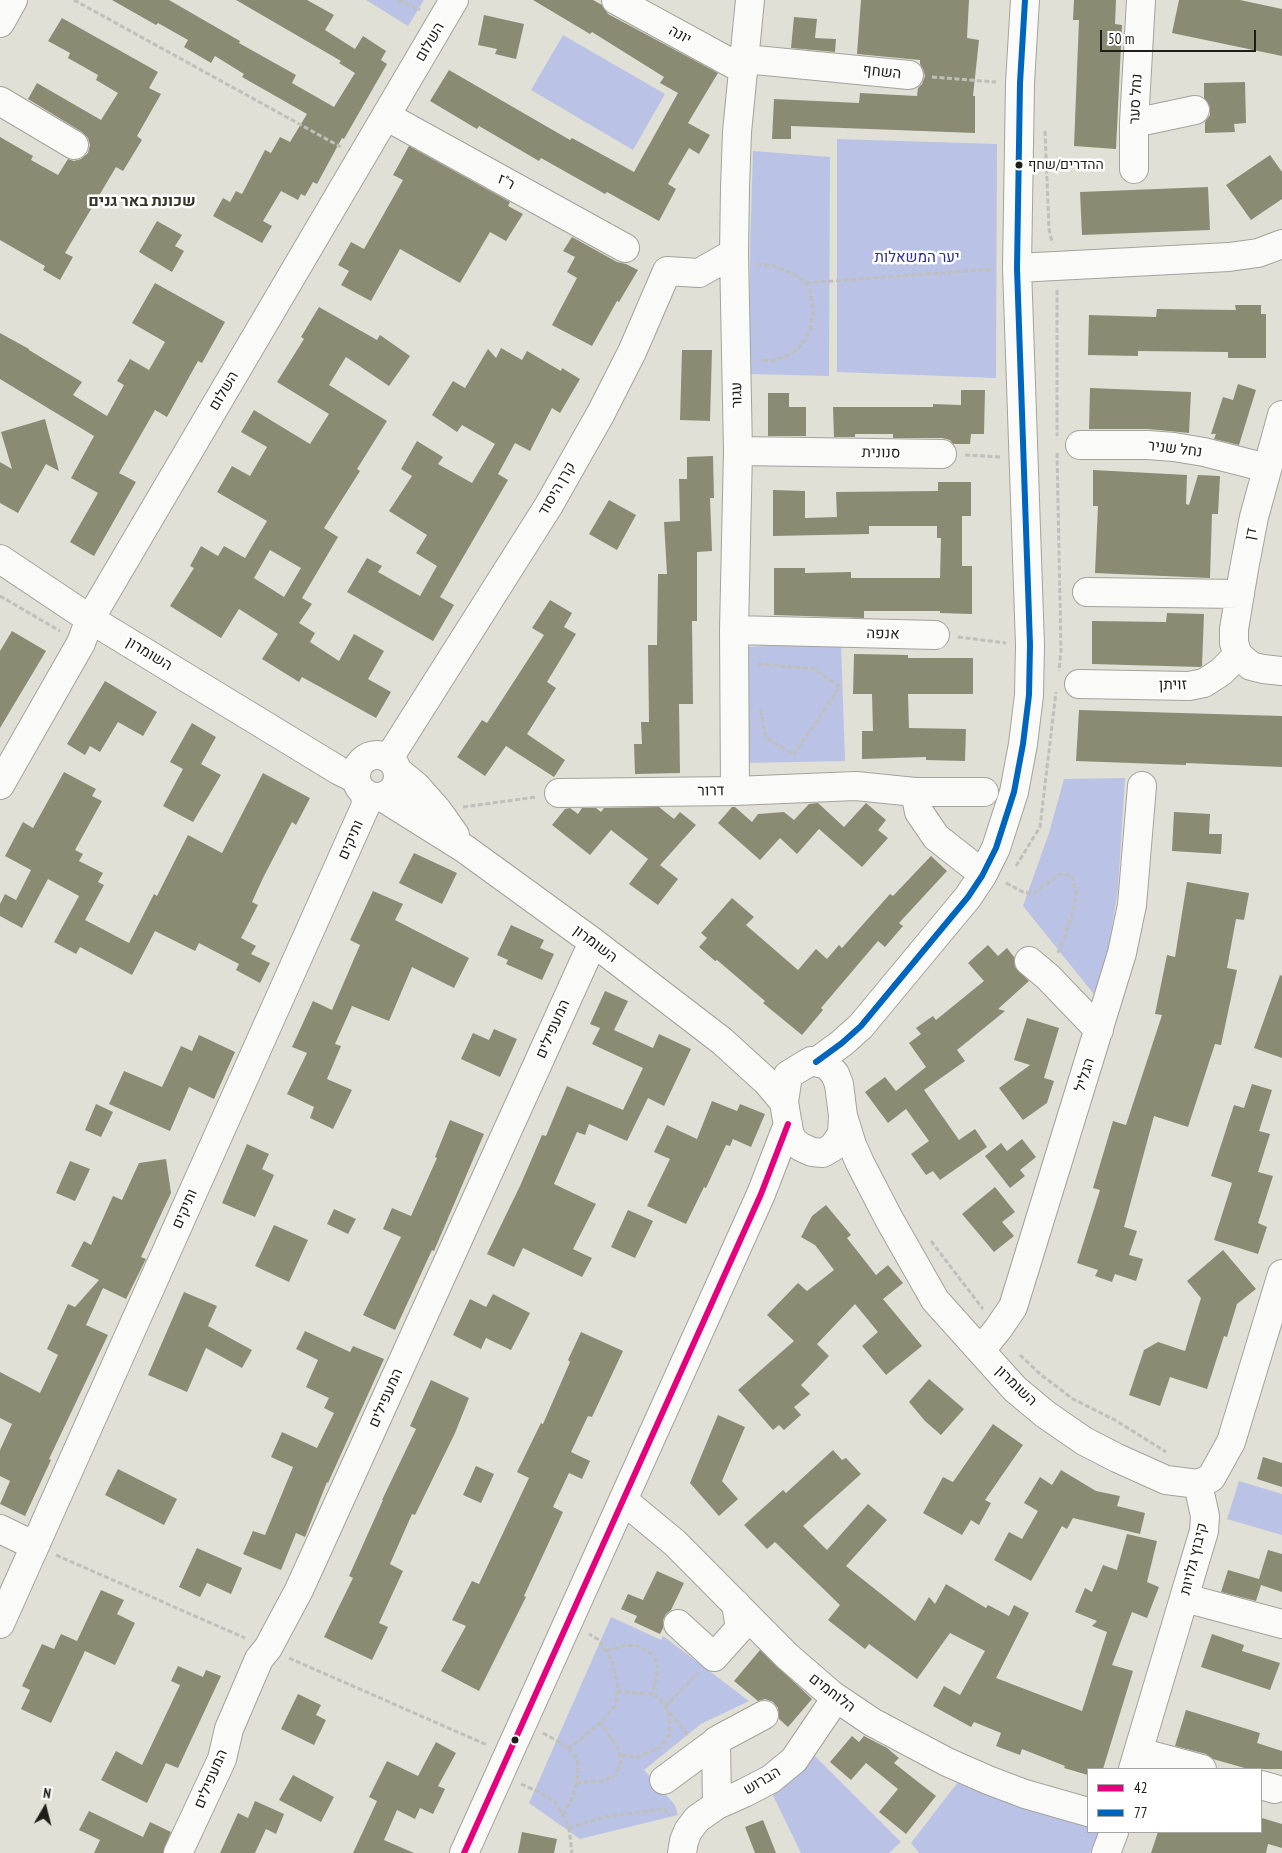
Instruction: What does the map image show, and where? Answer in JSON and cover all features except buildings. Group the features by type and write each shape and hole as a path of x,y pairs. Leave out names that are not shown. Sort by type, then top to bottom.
{"street":[{"path":"0,23 13,0"},
{"name":"השלום","path":"0,785 85,631 454,0"},
{"name":"יונה","path":"616,0 744,65"},
{"name":"עגור","path":"735,791 734,643 738,451 734,257 737,132 750,0"},
{"path":"994,878 996,848 1014,792 1023,744 1029,695 1030,645 1017,268 1020,84 1025,0"},
{"name":"נחל סער","path":"1134,169 1134,123 1142,0"},
{"name":"השחף","path":"744,65 909,75"},
{"path":"0,101 74,145"},
{"path":"1134,123 1195,110"},
{"name":"ר\"ז","path":"386,116 626,248"},
{"path":"1017,268 1229,257 1258,253 1282,244"},
{"name":"קרן היסוד","path":"394,765 606,404 632,352 667,271 699,273 734,257"},
{"name":"דן","path":"1238,655 1234,642 1234,629 1254,517 1282,415"},
{"name":"נחל שניר","path":"1080,445 1174,447 1204,452 1267,468"},
{"name":"סנונית","path":"738,451 942,454"},
{"name":"השומרון","path":"0,560 85,631 366,783 465,849 593,942 722,1041 767,1082 786,1113"},
{"path":"1087,592 1240,594"},
{"name":"אנפה","path":"734,643 935,635"},
{"path":"1238,655 1251,666 1282,671"},
{"name":"זויתן","path":"1079,684 1189,686 1204,683 1221,672 1238,655"},
{"name":"השומרון","path":"366,783 365,758 377,754 394,765 416,786 438,811 465,849"},
{"path":"366,783 391,792 398,783 394,765"},
{"name":"ותיקים","path":"0,1624 366,805 366,783"},
{"name":"דרור","path":"559,794 735,791 856,786 915,792 984,792"},
{"name":"הגליל","path":"981,1350 1013,1307 1026,1271 1122,953 1132,905 1142,786"},
{"path":"915,792 919,812 936,837 994,878"},
{"path":"816,1062 861,1026 968,897 994,878"},
{"name":"המעפילים","path":"178,1853 222,1759 229,1729 259,1659 268,1648 299,1590 593,942"},
{"path":"1038,969 1099,1030"},
{"path":"840,1087 848,1056 861,1026"},
{"name":"השומרון","path":"722,1041 788,1075"},
{"path":"761,1194 786,1167 817,1152 833,1147 838,1142 843,1126 840,1087 834,1074 827,1066 811,1061 788,1075 786,1113 789,1132 794,1141 801,1147 817,1152"},
{"path":"464,1853 761,1194 786,1113"},
{"name":"השומרון","path":"843,1116 852,1145 889,1219 935,1300 1015,1389 1045,1414 1084,1441 1166,1480 1198,1484"},
{"name":"השומרון","path":"817,1152 844,1166 889,1219"},
{"path":"1198,1484 1211,1478 1231,1442 1282,1274"},
{"name":"קיבוץ גלויות","path":"1136,1761 1204,1531 1205,1516 1198,1484"},
{"name":"הלוחמים","path":"623,1500 669,1537 738,1616 836,1698 872,1722 947,1762 1025,1794 1087,1812"},
{"path":"0,1529 35,1546"},
{"path":"678,1624 714,1657 738,1616 700,1594"},
{"path":"1185,1598 1282,1624"},
{"name":"הברוש","path":"683,1847 688,1830 697,1819 717,1805 744,1794 771,1779 794,1760 836,1698"},
{"path":"664,1780 716,1741 764,1715"},
{"path":"716,1741 717,1805"},
{"path":"1136,1761 1194,1768"},
{"path":"1106,1853 1114,1833"}],"path":[{"path":"74,0 362,158"},
{"name":"השחף","path":"909,75 1020,84"},
{"path":"734,257 774,266 794,274 806,283 811,294 813,312 810,332 799,348 772,361 736,358"},
{"path":"806,283 1017,268"},
{"path":"942,454 1023,458"},
{"path":"0,596 85,631"},
{"path":"935,635 1030,645"},
{"path":"734,643 752,663 814,669 840,687 794,754 766,738 759,701"},
{"path":"438,811 559,794"},
{"path":"994,878 1025,893 1034,893 1060,874 1072,876 1076,892 1074,908 1066,936 1038,969"},
{"path":"928,1237 1011,1348 1040,1374 1072,1399 1115,1420 1169,1453"},
{"path":"568,1621 599,1640 612,1661 618,1687 615,1706 600,1723 568,1749"},
{"path":"606,1651 626,1645 638,1646 649,1652 657,1661 652,1695"},
{"path":"665,1707 714,1657"},
{"path":"617,1692 657,1696 669,1712 670,1734 661,1748 638,1757 620,1755"},
{"path":"523,1721 568,1749 576,1758 578,1772 576,1783 573,1796 564,1815"},
{"path":"576,1783 603,1781 616,1775 621,1762 618,1748 600,1723"},
{"path":"499,1776 537,1791 554,1801 564,1815 569,1828 572,1853"},
{"path":"569,1828 604,1817 665,1809 683,1847"}],"green space":[{"path":"366,0 424,0 408,26"},
{"path":"563,35 665,94 633,150 531,90"},
{"name":"יער המשאלות","path":"837,139 997,144 996,378 837,372"},
{"path":"753,151 830,157 829,376 750,374 750,247"},
{"path":"841,643 845,761 744,763 742,647"},
{"path":"1125,778 1118,889 1110,939 1097,998 1023,906 1049,833 1064,779"},
{"path":"1239,1481 1282,1494 1282,1535 1227,1519"},
{"path":"611,1617 661,1640 663,1636 749,1701 701,1724 644,1770 675,1805 678,1815 580,1839 529,1803"},
{"path":"807,1748 901,1842 889,1853 801,1853 765,1779"},
{"path":"965,1773 1087,1819 1087,1833 1099,1834 1090,1853 919,1853 911,1843"}],"transit line":[{"name":"77","path":"816,1062 861,1026 968,897 982,876 996,848 1014,792 1023,744 1029,695 1030,645 1017,268 1020,83 1025,0"},
{"name":"42","path":"464,1853 761,1194 788,1124"}],"place":[{"name":"ההדרים/שחף","path":"1019,165"}],"district":[{"name":"שכונת באר גנים","path":"142,201"}]}
